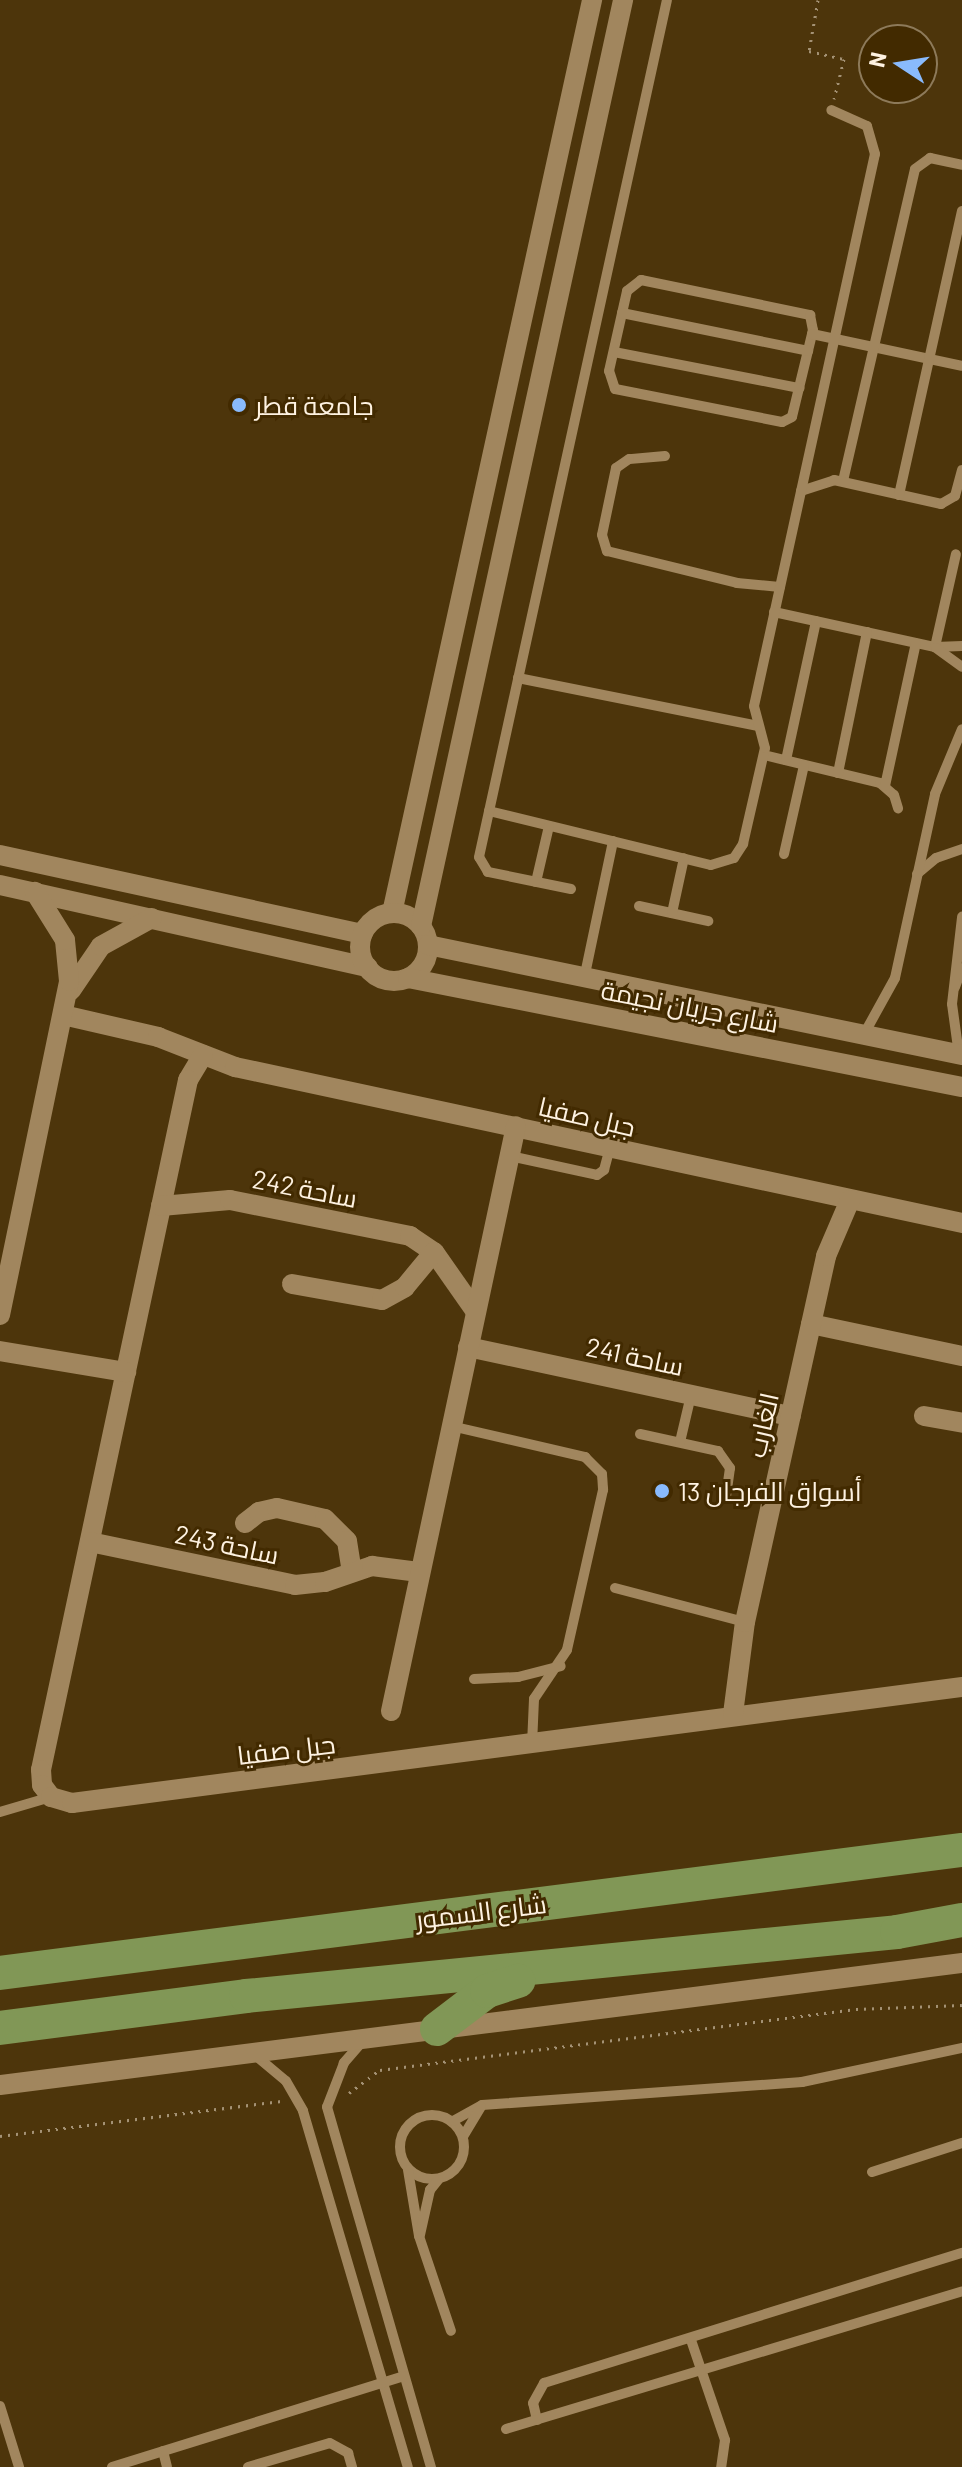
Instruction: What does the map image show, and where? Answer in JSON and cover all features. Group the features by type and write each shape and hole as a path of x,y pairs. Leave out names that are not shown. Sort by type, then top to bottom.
{"main road":[{"name":"شارع السمور","path":"0,1973 962,1850"},
{"path":"0,2028 246,1996 897,1932 962,1920"},
{"path":"437,2029 478,1997 508,1982 661,1965 710,1951"}],"street":[{"path":"392,913 592,0"},
{"path":"0,885 368,967 390,980 408,978 423,965 425,936 475,689 623,0"},
{"path":"495,454 524,460"},
{"path":"443,682 475,689"},
{"path":"0,855 363,934"},
{"path":"0,1315 65,1006 65,940 35,892"},
{"path":"368,967 361,951 363,934 375,919 392,913 408,916 425,936"},
{"path":"65,1006 101,946 152,918"},
{"name":"شارع جريان نجيمة","path":"425,936 584,979 961,1055"},
{"name":"شارع جريان نجيمة","path":"408,978 962,1087"},
{"name":"جبل صفيا","path":"65,1006 203,1055 962,1223"},
{"path":"51,1797 42,1785 41,1770 188,1080 203,1055"},
{"path":"391,1711 516,1126"},
{"name":"ساحة 242","path":"161,1206 213,1199 247,1203 410,1236 434,1252 476,1312"},
{"name":"الغارب","path":"733,1714 745,1622 828,1244 850,1200"},
{"path":"292,1284 382,1300 405,1287 434,1252"},
{"path":"811,1324 962,1356"},
{"name":"ساحة 241","path":"468,1347 791,1416"},
{"path":"0,1351 126,1372"},
{"path":"924,1416 962,1423"},
{"name":"ساحة 243","path":"245,1523 259,1512 277,1508 325,1519 347,1541 352,1571"},
{"name":"ساحة 243","path":"90,1542 295,1585 325,1582 352,1571 381,1566 419,1572"},
{"name":"جبل صفيا","path":"51,1797 72,1803 532,1744 733,1714 962,1687"},
{"path":"0,2085 962,1963"}],"lane":[{"path":"571,889 493,873 481,866 489,811 667,0"},
{"path":"489,811 719,864 739,852 764,755 754,706 875,147 861,121 831,110"},
{"path":"843,481 915,169 930,158 962,165"},
{"path":"899,495 962,211"},
{"path":"641,280 802,309 813,320 812,334 795,412 782,422 625,393 610,381 629,286 641,280"},
{"path":"622,313 808,351"},
{"path":"812,334 962,366"},
{"path":"614,352 800,388"},
{"path":"665,456 629,459 616,468 602,535 607,551 737,583 780,587"},
{"path":"801,491 825,480 843,481 946,503 955,496 962,470"},
{"path":"935,647 956,554"},
{"path":"774,612 935,647 962,646"},
{"path":"786,760 816,621"},
{"path":"838,773 867,632"},
{"path":"898,808 885,786 916,643"},
{"path":"935,647 962,667"},
{"path":"518,678 758,726"},
{"path":"862,1037 891,989 935,794 962,729"},
{"path":"764,755 885,786"},
{"path":"784,854 804,765"},
{"path":"536,882 549,826"},
{"path":"584,979 613,841"},
{"path":"917,874 936,858 962,849"},
{"path":"672,913 684,858"},
{"path":"639,906 708,921"},
{"path":"961,1055 953,993 962,917"},
{"path":"953,993 962,968"},
{"path":"510,1156 597,1175 604,1170 610,1147"},
{"path":"680,1442 691,1395"},
{"path":"451,1426 585,1457 602,1474 603,1490 561,1666 534,1699 532,1744"},
{"path":"640,1434 724,1456 731,1475 726,1498"},
{"path":"615,1588 745,1622"},
{"path":"474,1679 518,1677 561,1666"},
{"path":"0,1812 51,1797"},
{"path":"364,2038 329,2095 341,2162 431,2467"},
{"path":"453,2121 482,2105 802,2082 962,2048"},
{"path":"253,2052 286,2081 295,2099 319,2168 406,2462 426,2450"},
{"path":"419,2236 430,2190 438,2180 455,2171 465,2154 464,2135 482,2105"},
{"path":"451,2331 419,2236 408,2170 399,2152 402,2132 416,2118 435,2113 453,2121 464,2135"},
{"path":"872,2172 962,2143"},
{"path":"319,2168 341,2162"},
{"path":"408,2170 438,2180"},
{"path":"537,2420 533,2403 544,2383 691,2340 962,2253"},
{"path":"506,2429 962,2291"},
{"path":"691,2340 725,2440 721,2467"},
{"path":"112,2467 404,2376"},
{"path":"0,2406 19,2467"},
{"path":"248,2467 330,2443 348,2453 352,2467"},
{"path":"163,2451 167,2467"}],"path":[{"path":"818,0 809,51 844,59 831,110"},
{"path":"329,2095 353,2092 380,2070 856,2009 962,2005"},
{"path":"0,2136 295,2099"}],"place":[{"name":"جامعة قطر","path":"239,405"},
{"name":"أسواق الفرجان 13","path":"662,1491"}]}
